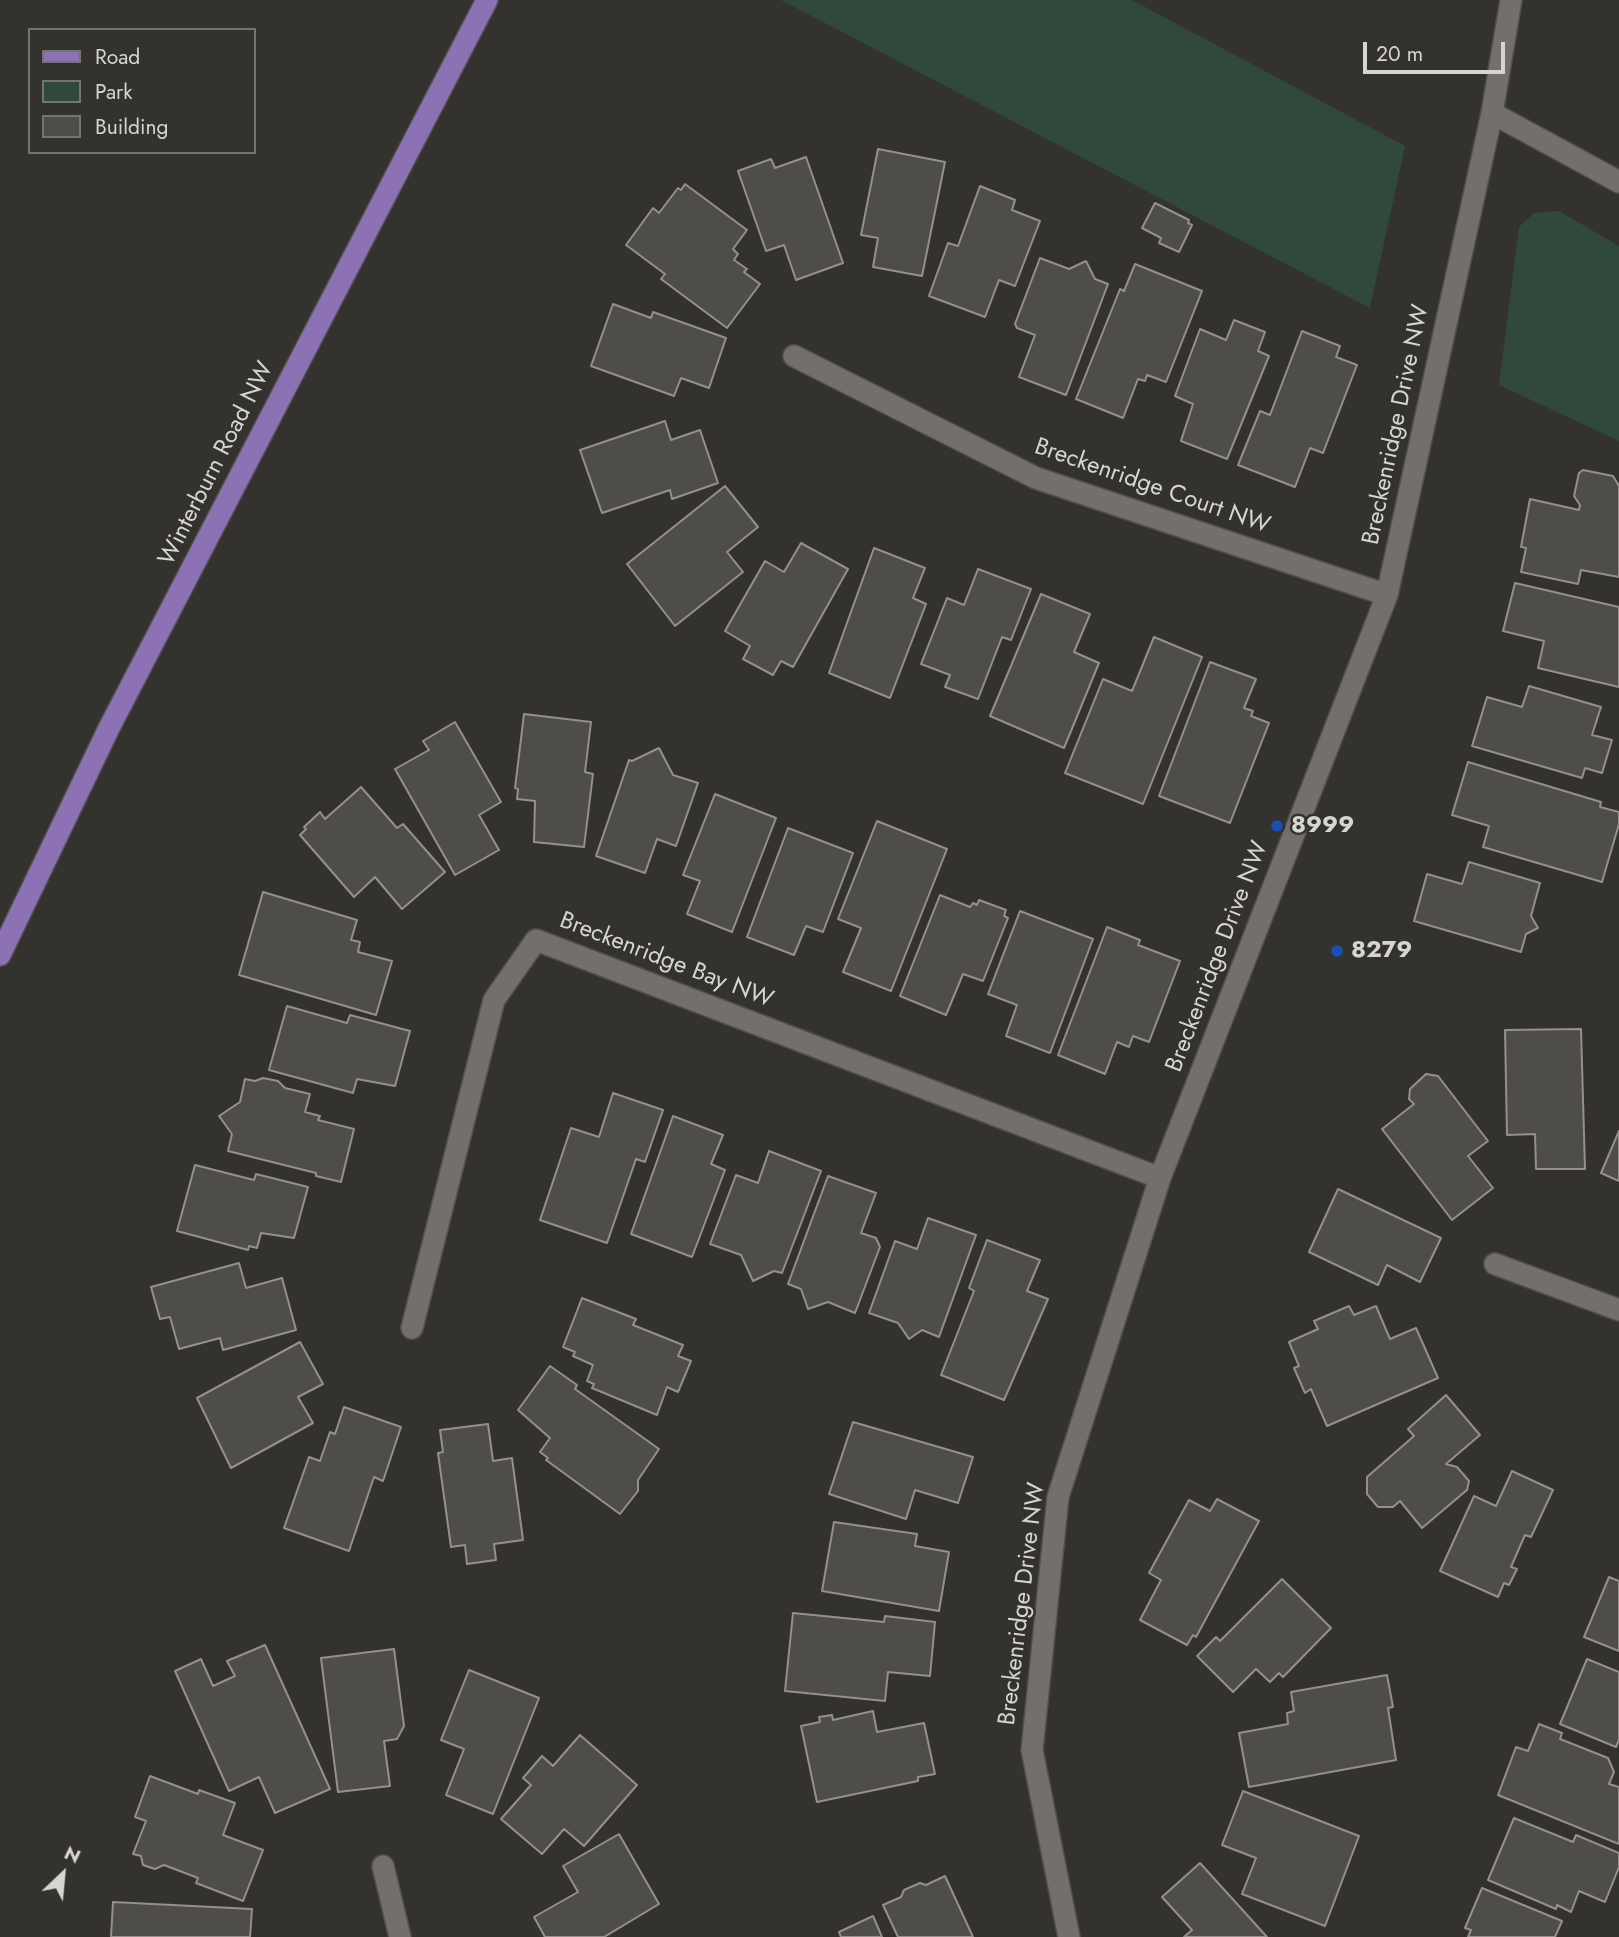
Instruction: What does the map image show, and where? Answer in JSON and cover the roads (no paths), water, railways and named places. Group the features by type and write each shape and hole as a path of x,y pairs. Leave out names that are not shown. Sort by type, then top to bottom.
{"main road":[{"name":"Winterburn Road NW","path":"0,954 109,729 487,0"}],"street":[{"name":"Breckenridge Drive NW","path":"1069,1937 1032,1750 1058,1497 1160,1178 1387,595 1492,113 1511,0"},
{"path":"1492,113 1619,182"},
{"name":"Breckenridge Court NW","path":"794,356 1035,478 1387,595"},
{"name":"Breckenridge Bay NW","path":"412,1328 495,1000 536,940 1160,1178"},
{"path":"1495,1264 1619,1310"},
{"path":"383,1866 400,1937"}],"place":[{"name":"8999","path":"1277,826"},
{"name":"8279","path":"1337,951"}]}
